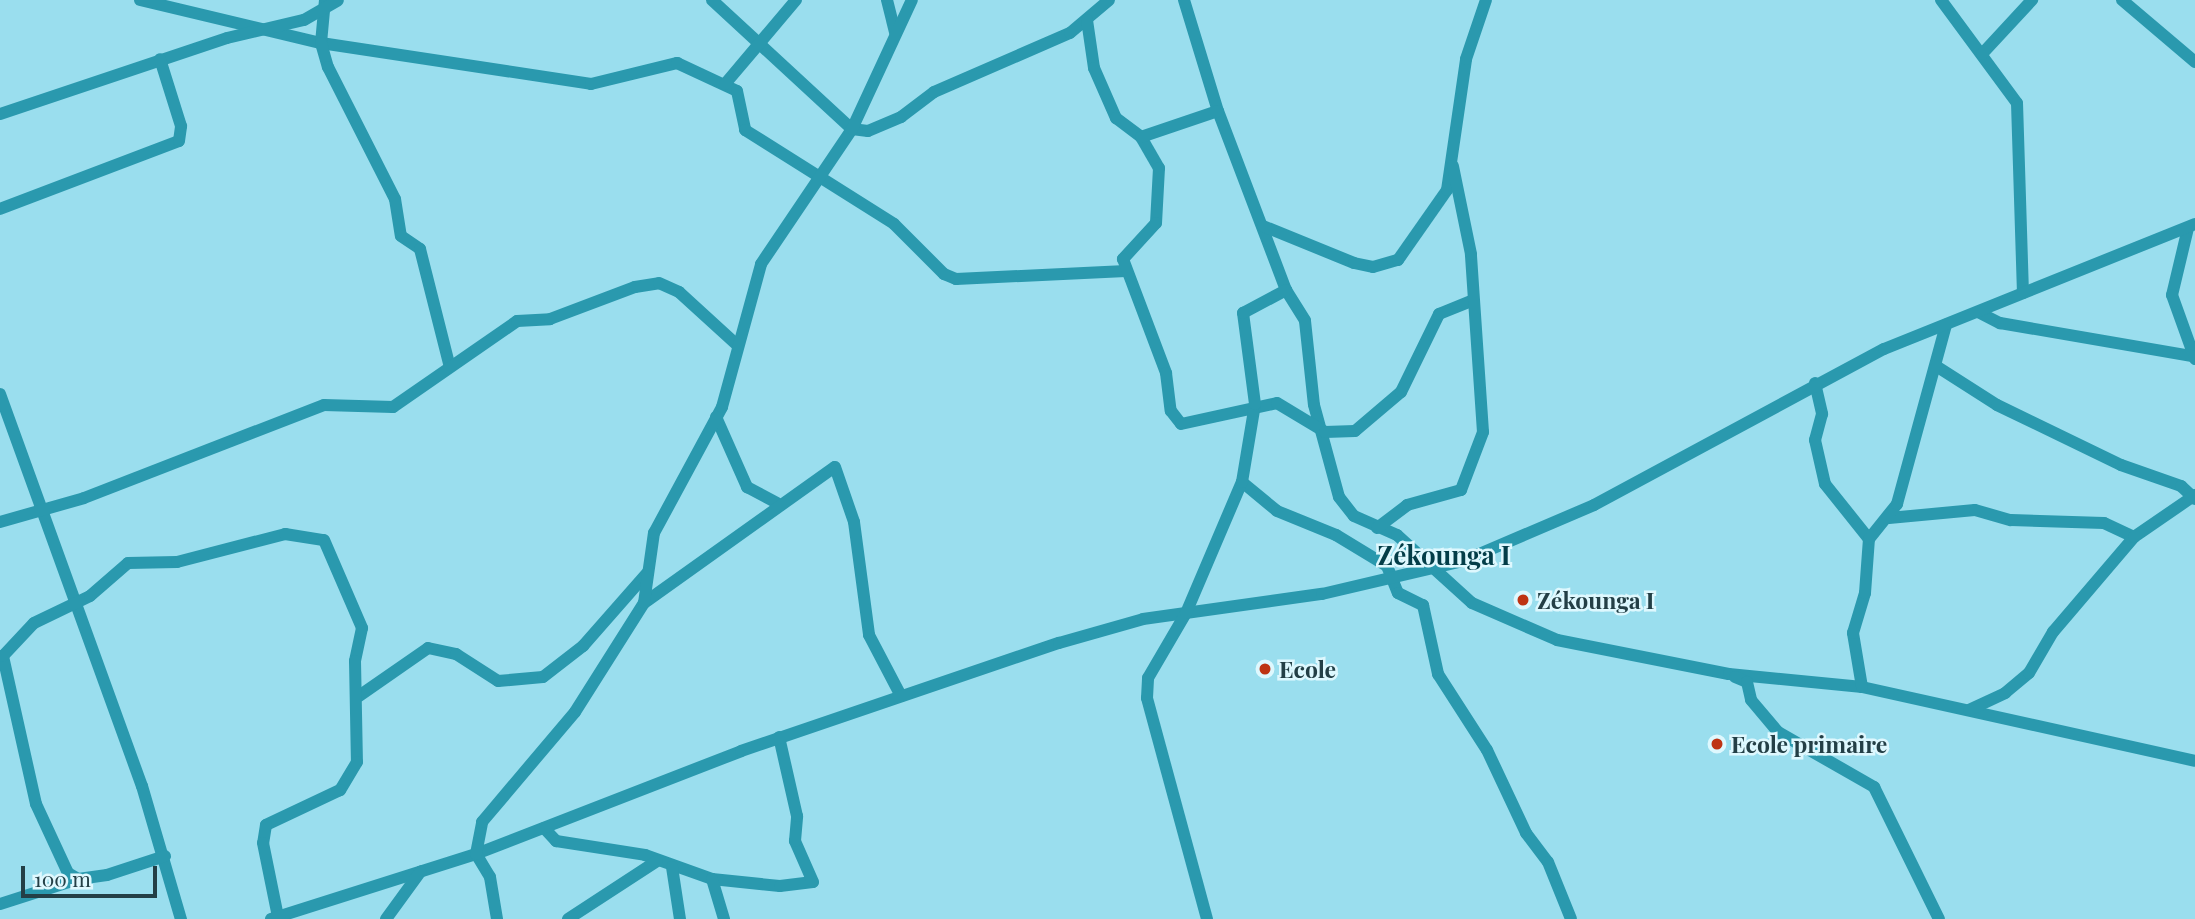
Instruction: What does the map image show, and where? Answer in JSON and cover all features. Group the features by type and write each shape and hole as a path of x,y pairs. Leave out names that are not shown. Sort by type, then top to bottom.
{"street":[{"path":"140,0 321,43 601,85 677,63 725,84 740,98 745,130 894,224 956,279 1126,271"},
{"path":"0,114 159,59 266,30 338,0"},
{"path":"712,0 763,43 852,129 883,126 925,96 1087,20 1097,4 1109,0"},
{"path":"725,84 763,43 796,0"},
{"path":"887,0 895,33"},
{"path":"497,919 490,877 476,854 487,812 575,712 644,603 648,572 662,514 716,417 761,264 816,176 852,129 912,0"},
{"path":"1184,0 1218,111 1286,290 1305,321 1314,405 1325,432 1339,497 1354,516 1397,535 1430,570 1472,603 1557,640 1729,674 1863,687 2195,761"},
{"path":"1263,226 1354,263 1394,263 1435,212 1453,166 1466,59 1486,0"},
{"path":"1941,0 2017,103 2023,133 2017,189 2023,293"},
{"path":"1982,54 2032,0"},
{"path":"2122,0 2195,62"},
{"path":"324,5 321,43 394,199 401,236 420,249 449,364"},
{"path":"1087,20 1094,68 1116,118 1141,137 1159,168 1161,201 1154,229 1127,251 1126,271 1166,373 1174,417 1181,424 1255,404 1277,402 1325,432 1369,424 1401,392 1439,314 1473,300"},
{"path":"0,209 172,147 181,126 159,59"},
{"path":"1141,137 1218,111"},
{"path":"1377,528 1407,505 1448,497 1467,482 1483,432 1485,397 1473,300 1471,254 1453,166"},
{"path":"78,879 68,873 36,804 19,710 2,673 11,643 75,604 128,563 177,562 251,539 310,535 332,549 358,612 359,696 351,778 340,790 266,825 263,843 274,918 476,854 779,737 1071,640 1186,613 1395,579 1430,570 1594,505 1815,383 1946,325 2191,226"},
{"path":"1978,312 2000,323 2193,358 2172,295 2191,226"},
{"path":"0,522 324,405 393,407 449,364 517,321 550,319 659,283 695,303 736,344"},
{"path":"1207,919 1147,698 1157,653 1186,613 1242,482 1255,404 1243,313 1286,290"},
{"path":"1863,687 1853,633 1866,593 1869,539 1889,518 1946,325"},
{"path":"1936,366 1997,405 2121,465 2181,486 2194,497 2134,537 2053,632 2029,673 2005,694 1969,710"},
{"path":"1815,383 1822,414 1815,440 1825,484 1869,539"},
{"path":"0,394 5,425 75,604 165,856 181,919"},
{"path":"716,417 747,487 777,503"},
{"path":"644,603 689,576 777,503 831,468 838,470 854,522 869,635 901,696"},
{"path":"1242,482 1277,511 1336,535 1387,566 1395,579 1398,593 1426,608 1438,674 1487,750 1526,833 1548,862 1571,919"},
{"path":"1889,518 1975,510 2011,520 2104,523 2134,537"},
{"path":"1336,535 1354,516"},
{"path":"359,696 428,648 456,654 498,681 543,677 568,661 648,572"},
{"path":"0,635 11,643"},
{"path":"1729,674 1747,682 1751,700 1778,732 1874,787 1939,919"},
{"path":"544,828 556,841 657,861 712,879 780,886 813,881 796,841 797,816 779,737"},
{"path":"0,904 78,879 165,856"},
{"path":"568,919 657,861"},
{"path":"672,867 680,919"},
{"path":"386,919 421,871"},
{"path":"712,879 724,919"}],"place":[{"name":"Zékounga I","path":"1523,600"},
{"name":"Ecole","path":"1265,669"},
{"name":"Ecole primaire","path":"1717,744"}],"district":[{"name":"Zékounga I","path":"1444,555"}]}
